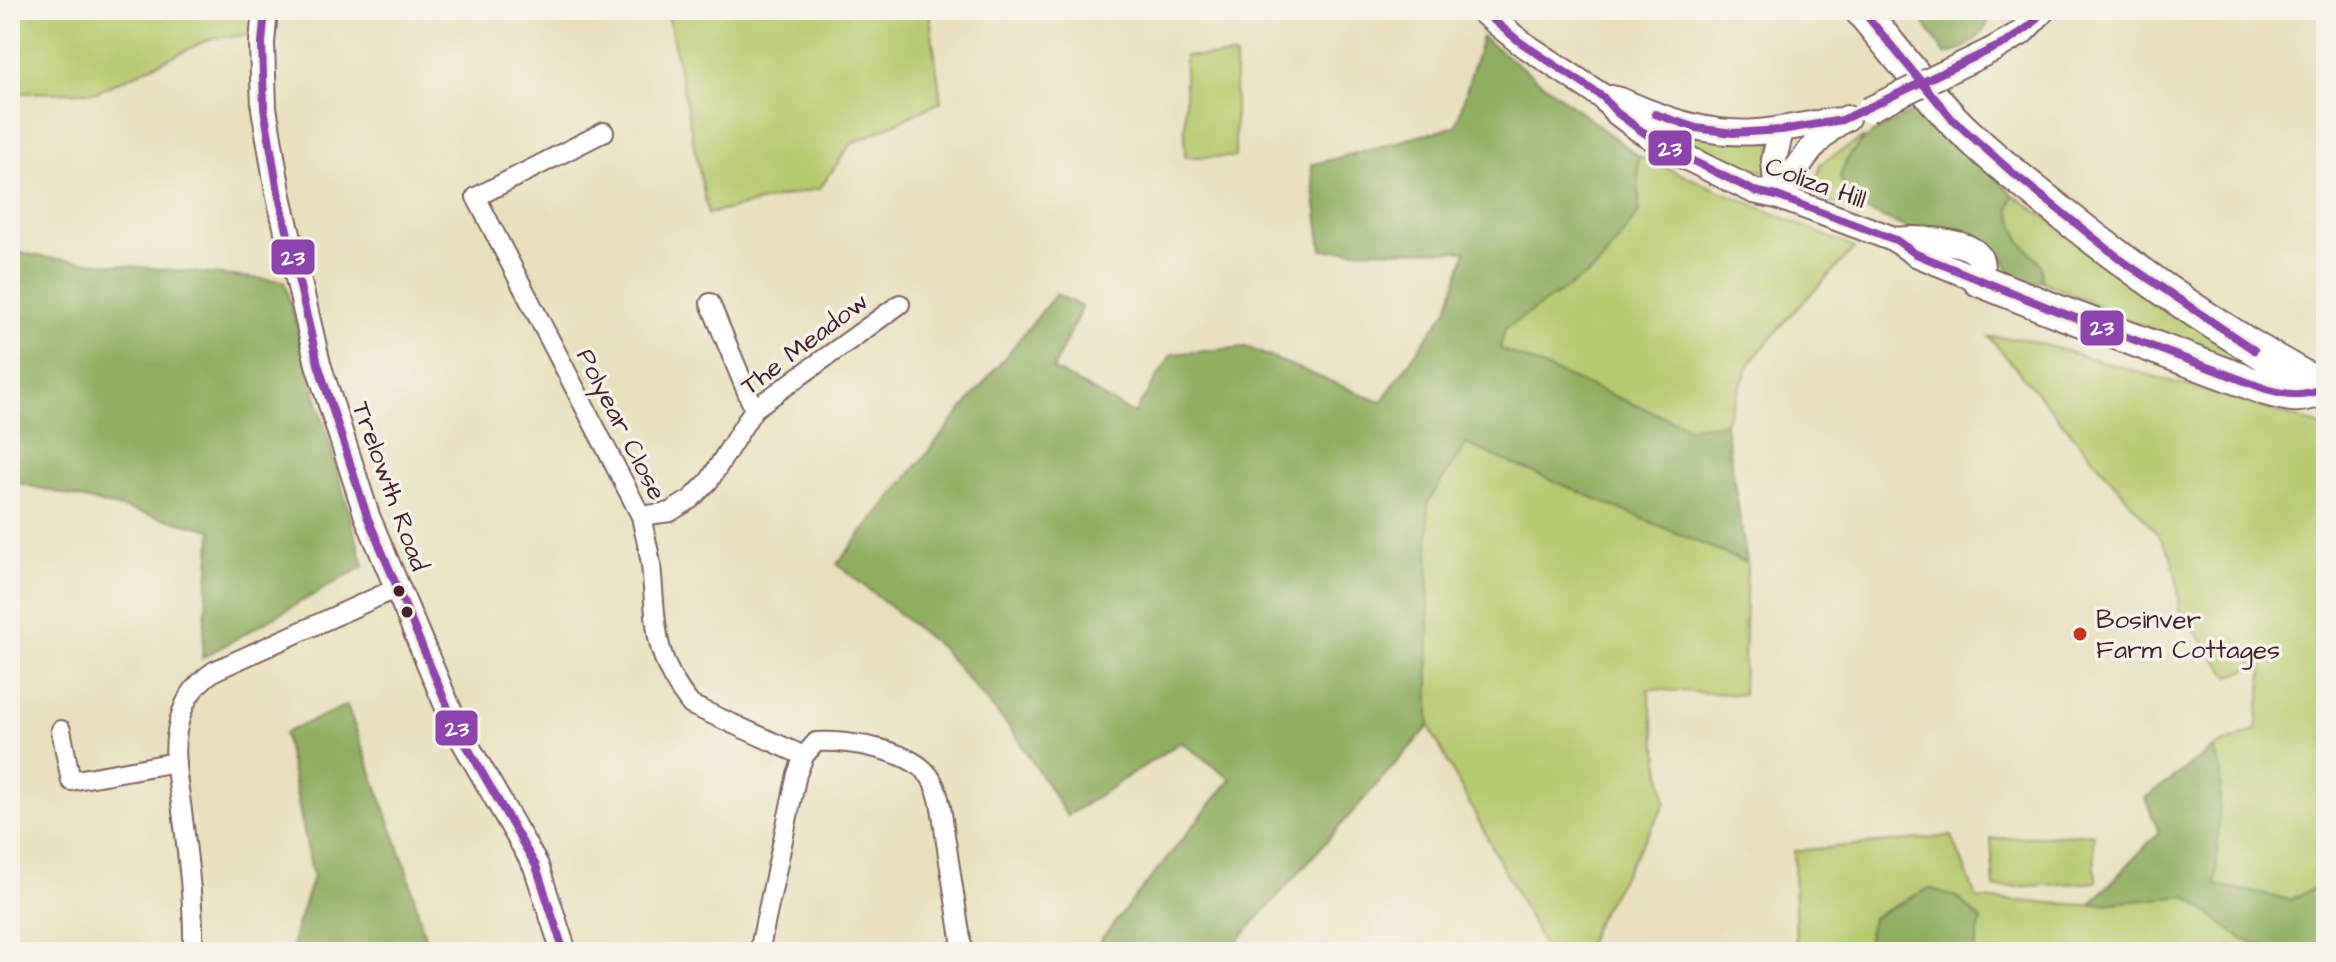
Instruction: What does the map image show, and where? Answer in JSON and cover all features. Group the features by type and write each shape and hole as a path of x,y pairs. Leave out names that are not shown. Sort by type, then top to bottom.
{"highway":[{"path":"1862,11 1952,119 2072,222 2183,304 2254,350 2325,387"},
{"path":"1979,280 2266,389 2291,396 2308,395 2325,387"}],"street":[{"name":"Trelowth Road","path":"265,10 262,43 264,108 278,192 318,364 367,516 397,588 457,729 536,866 564,952"},
{"name":"Coliza Hill","path":"1481,10 1520,42 1603,97 1616,112 1640,130 1679,154 1754,191 1777,196 1896,240 1918,238 1971,250 1982,263 1979,280"},
{"path":"1603,97 1620,100 1696,128 1733,133 1788,129 1842,120 1992,50 2021,33 2043,10"},
{"path":"1777,196 1810,151 1842,120"},
{"path":"1788,129 1810,151"},
{"path":"1777,196 1774,160 1788,129"},
{"name":"Polyear Close","path":"604,132 476,197 641,516 651,564 653,609 659,645 667,669 679,690 691,705 804,756"},
{"path":"710,303 754,409"},
{"name":"The Meadow","path":"641,516 670,512 691,499 709,481 754,409 900,304"},
{"path":"193,952 194,911 176,762 176,733 188,696 197,683 214,671 397,588"},
{"path":"61,730 71,781 176,762"},
{"path":"759,952 797,774 804,756 816,742 839,740 887,750 912,761 933,780 942,815 963,952"}],"green space":[{"path":"10,10 257,10 253,35 212,38 97,92 10,93"},
{"path":"667,10 929,10 941,102 851,144 820,188 708,214"},
{"path":"1915,10 1993,10 1976,39 1946,55"},
{"path":"1482,37 1638,156 1639,212 1597,268 1505,329 1500,349 1689,427 1725,423 1747,563 1466,444 1428,502 1429,726 1228,952 1091,952 1231,779 1181,742 1067,816 1014,733 940,647 837,564 1056,294 1082,307 1053,369 1134,414 1172,354 1246,347 1381,402 1448,308 1466,251 1322,250 1311,165 1456,126"},
{"path":"1185,56 1235,56 1235,157 1185,157"},
{"path":"1924,107 2014,195 2009,209 2020,240 2041,264 2042,281 2026,285 2010,274 2005,260 1907,228 1862,209 1847,193 1840,177 1854,151 1873,133"},
{"path":"1639,120 1773,142 1769,172 1718,158"},
{"path":"1864,137 1845,162 1847,193 1862,209 1823,200 1817,181 1820,164"},
{"path":"1638,156 1855,248 1750,363 1725,423 1689,428 1500,349 1504,329 1597,268 1639,212"},
{"path":"2014,195 2277,379 2273,382 2042,281 2041,265 2020,240 2009,208"},
{"path":"10,251 50,258 284,281 364,566 202,658 212,530 10,481"},
{"path":"1989,337 2024,339 2326,428 2326,883 2290,900 2216,885 2221,769 2213,748 2256,730 2265,659 2229,676 2178,609 2178,586 2171,555 2157,533"},
{"path":"1466,443 1747,563 1743,695 1648,689 1666,803 1597,920 1584,952 1547,952 1429,726 1428,502"},
{"path":"347,705 406,867 429,952 293,952 294,935 313,877 284,733"},
{"path":"2213,748 2221,769 2216,885 2290,900 2326,883 2326,952 2289,952 2244,940 2186,896 2090,905 2159,832 2145,798"},
{"path":"2093,833 2096,882 1994,888 1991,839"},
{"path":"1952,836 1977,899 2090,905 2186,896 2244,940 2289,952 1796,952 1794,851"},
{"path":"1929,888 1957,897 1981,920 1974,952 1868,952 1872,918"}],"transit line":[{"name":"23","path":"265,10 262,43 264,108 278,192 318,364 367,516 457,729 536,866 564,952"},
{"name":"23","path":"1481,10 1520,42 1603,97 1616,112 1640,130 1679,154 1754,191 1777,196 1896,240 1916,254 2057,311 2266,389 2295,394 2324,388"},
{"name":"23","path":"1862,10 1952,119 2014,174 2124,262 2254,350"},
{"name":"23","path":"1655,114 1696,128 1733,133 1781,130 1842,120 2007,42 2031,25 2043,10"}],"place":[{"name":"Bosinver Farm Cottages","path":"2080,634"}]}
